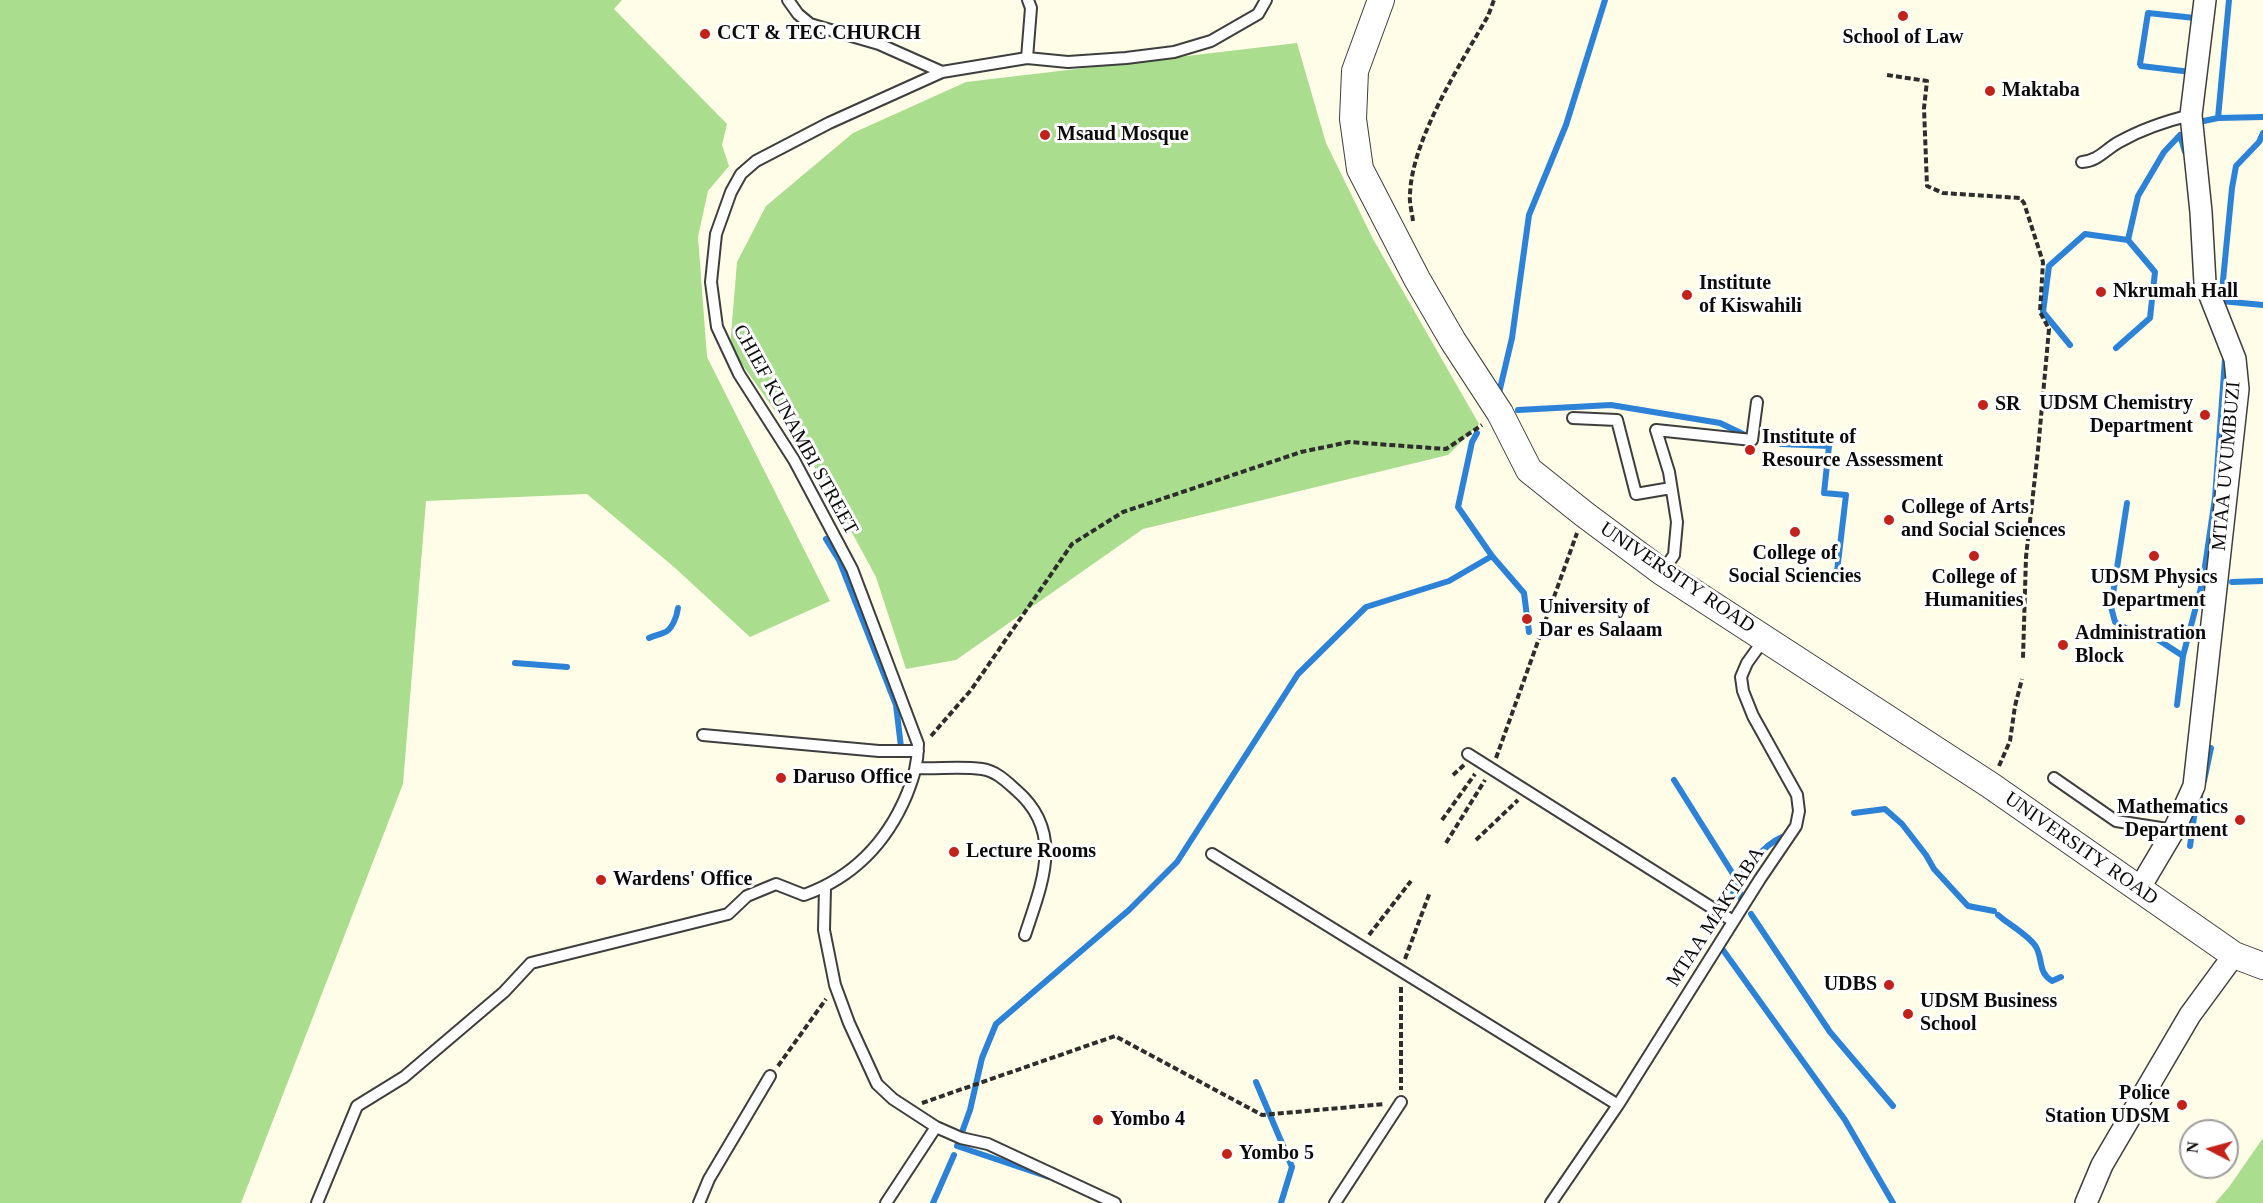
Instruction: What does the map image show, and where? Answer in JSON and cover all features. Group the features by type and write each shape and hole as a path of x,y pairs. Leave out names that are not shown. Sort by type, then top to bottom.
{"street":[{"name":"UNIVERSITY ROAD","path":"1381,0 1355,71 1353,119 1360,170 1447,331 1500,413 1529,470 1662,572 1990,785 2234,955 2263,966"},
{"name":"MTAA UVUMBUZI","path":"2139,889 2174,830 2194,786 2238,389 2235,359 2205,283 2201,212 2191,115 2205,0"},
{"path":"2086,1203 2102,1165 2190,1015 2234,955"}],"lane":[{"path":"788,0 798,14 810,24 879,44 942,72"},
{"path":"1028,0 1031,8 1028,58"},
{"name":"CHIEF KUNAMBI STREET","path":"317,1203 357,1106 404,1077 504,992 531,963 728,914 747,896 776,884 804,896 825,888 854,868 884,838 900,810 917,768 918,744 852,569 794,460 740,374 717,327 711,282 716,234 731,192 741,174 756,161 829,123 942,72 1028,58 1068,62 1174,52 1211,41 1258,14 1266,0"},
{"path":"2082,162 2092,162 2119,142 2160,122 2191,115"},
{"path":"1662,572 1674,555 1677,522 1669,472 1656,430 1752,440 1757,402"},
{"path":"1574,418 1617,420 1636,494 1671,488"},
{"name":"MTAA MAKTABA","path":"1551,1203 1618,1105 1733,921 1788,842 1796,826 1799,811 1797,795 1753,716 1743,691 1741,678 1747,663 1765,638"},
{"path":"703,735 879,751 918,751"},
{"path":"1468,754 1733,921"},
{"path":"917,768 980,768 993,772 1023,795 1033,808 1042,822 1045,839 1045,865 1025,935"},
{"path":"2054,778 2116,821 2174,830"},
{"path":"1212,854 1618,1105"},
{"path":"825,888 824,930 835,986 877,1084 892,1098 936,1126 961,1138 988,1144 1115,1203"},
{"path":"699,1203 709,1179 770,1076"},
{"path":"1339,1202 1401,1102"},
{"path":"886,1203 936,1126"}],"path":[{"path":"1414,225 1410,194 1415,163 1426,129 1488,16 1494,0"},
{"path":"1887,75 1927,81 1924,108 1926,186 1943,193 2020,198 2024,203 2043,262 2040,312 2049,329 2026,557 2023,658"},
{"path":"918,751 971,690 1072,544 1123,512 1265,463 1348,442 1446,449 1500,413"},
{"path":"1446,843 1488,766 1584,514"},
{"path":"1990,785 2010,741 2022,679"},
{"path":"1442,820 1488,766"},
{"path":"1476,840 1528,791"},
{"path":"1361,946 1411,881"},
{"path":"908,1108 1115,1036 1262,1114 1401,1102 1401,971 1430,892"},
{"path":"770,1076 835,986"}],"green space":[{"path":"0,0 622,0 614,9 727,124 722,145 729,166 708,191 698,237 707,357 830,601 750,637 674,567 587,494 426,501 403,784 241,1203 0,1203"},
{"path":"1297,43 1326,143 1373,239 1479,424 1448,455 1143,529 956,660 906,669 876,577 823,479 730,347 737,262 766,206 853,133 966,82"},
{"path":"2263,1138 2263,1203 2215,1203 2235,1179 2239,1179 2239,1173"}],"waterway":[{"path":"1499,393 1512,338 1529,215 1566,125 1605,0"},
{"path":"2218,118 2229,0"},
{"path":"2191,72 2141,66 2140,64 2148,13 2195,18"},
{"path":"2199,122 2218,118 2263,117"},
{"path":"2263,133 2259,142 2236,166 2221,301 2263,305"},
{"path":"2128,240 2138,196 2164,152 2180,135 2185,152"},
{"path":"2070,345 2043,312 2049,266 2085,234 2128,240 2155,272 2150,318 2116,348"},
{"path":"2177,705 2183,656 2203,580 2215,498 2225,359"},
{"path":"1518,410 1611,405 1720,423 1745,435"},
{"path":"1477,433 1472,442 1458,507 1492,556 1524,593 1529,632"},
{"path":"1781,444 1829,446 1824,493 1846,495 1836,580"},
{"path":"2127,503 2111,607 2115,622 2133,632 2157,639 2183,656"},
{"path":"826,539 839,560 896,705 901,747"},
{"path":"1049,1177 957,1146 970,1110 982,1058 996,1024 1129,910 1177,862 1298,674 1366,607 1449,581 1492,556"},
{"path":"2232,582 2263,581"},
{"path":"649,638 669,629 678,608"},
{"path":"515,663 567,667"},
{"path":"2204,781 2211,748"},
{"path":"1674,780 1738,882 1741,899"},
{"path":"2190,846 2195,810 2200,797"},
{"path":"1854,813 1885,809 1902,824 1934,869 1968,906 1994,911"},
{"path":"1732,891 1760,853 1782,837"},
{"path":"1751,914 1830,1032 1893,1106"},
{"path":"1998,915 2033,943 2048,978 2052,981 2061,977"},
{"path":"1723,950 1845,1120 1893,1203"},
{"path":"1256,1082 1292,1167 1281,1203"},
{"path":"933,1203 954,1155"}],"place":[{"name":"School of Law","path":"1903,16"},
{"name":"CCT & TEC CHURCH","path":"705,34"},
{"name":"Maktaba","path":"1990,91"},
{"name":"Msaud Mosque","path":"1045,135"},
{"name":"Nkrumah Hall","path":"2101,292"},
{"name":"Institute of Kiswahili","path":"1687,295"},
{"name":"SR","path":"1983,405"},
{"name":"UDSM Chemistry Department","path":"2205,415"},
{"name":"Institute of Resource Assessment","path":"1750,450"},
{"name":"College of Arts and Social Sciences","path":"1889,520"},
{"name":"College of Social Sciencies","path":"1795,532"},
{"name":"College of Humanities","path":"1974,556"},
{"name":"UDSM Physics Department","path":"2154,556"},
{"name":"University of Dar es Salaam","path":"1527,619"},
{"name":"Administration Block","path":"2063,645"},
{"name":"Daruso Office","path":"781,778"},
{"name":"Mathematics Department","path":"2240,820"},
{"name":"Lecture Rooms","path":"954,852"},
{"name":"Wardens' Office","path":"601,880"},
{"name":"UDBS","path":"1889,985"},
{"name":"UDSM Business School","path":"1908,1014"},
{"name":"Police Station UDSM","path":"2182,1105"},
{"name":"Yombo 4","path":"1098,1120"},
{"name":"Yombo 5","path":"1227,1154"}]}
